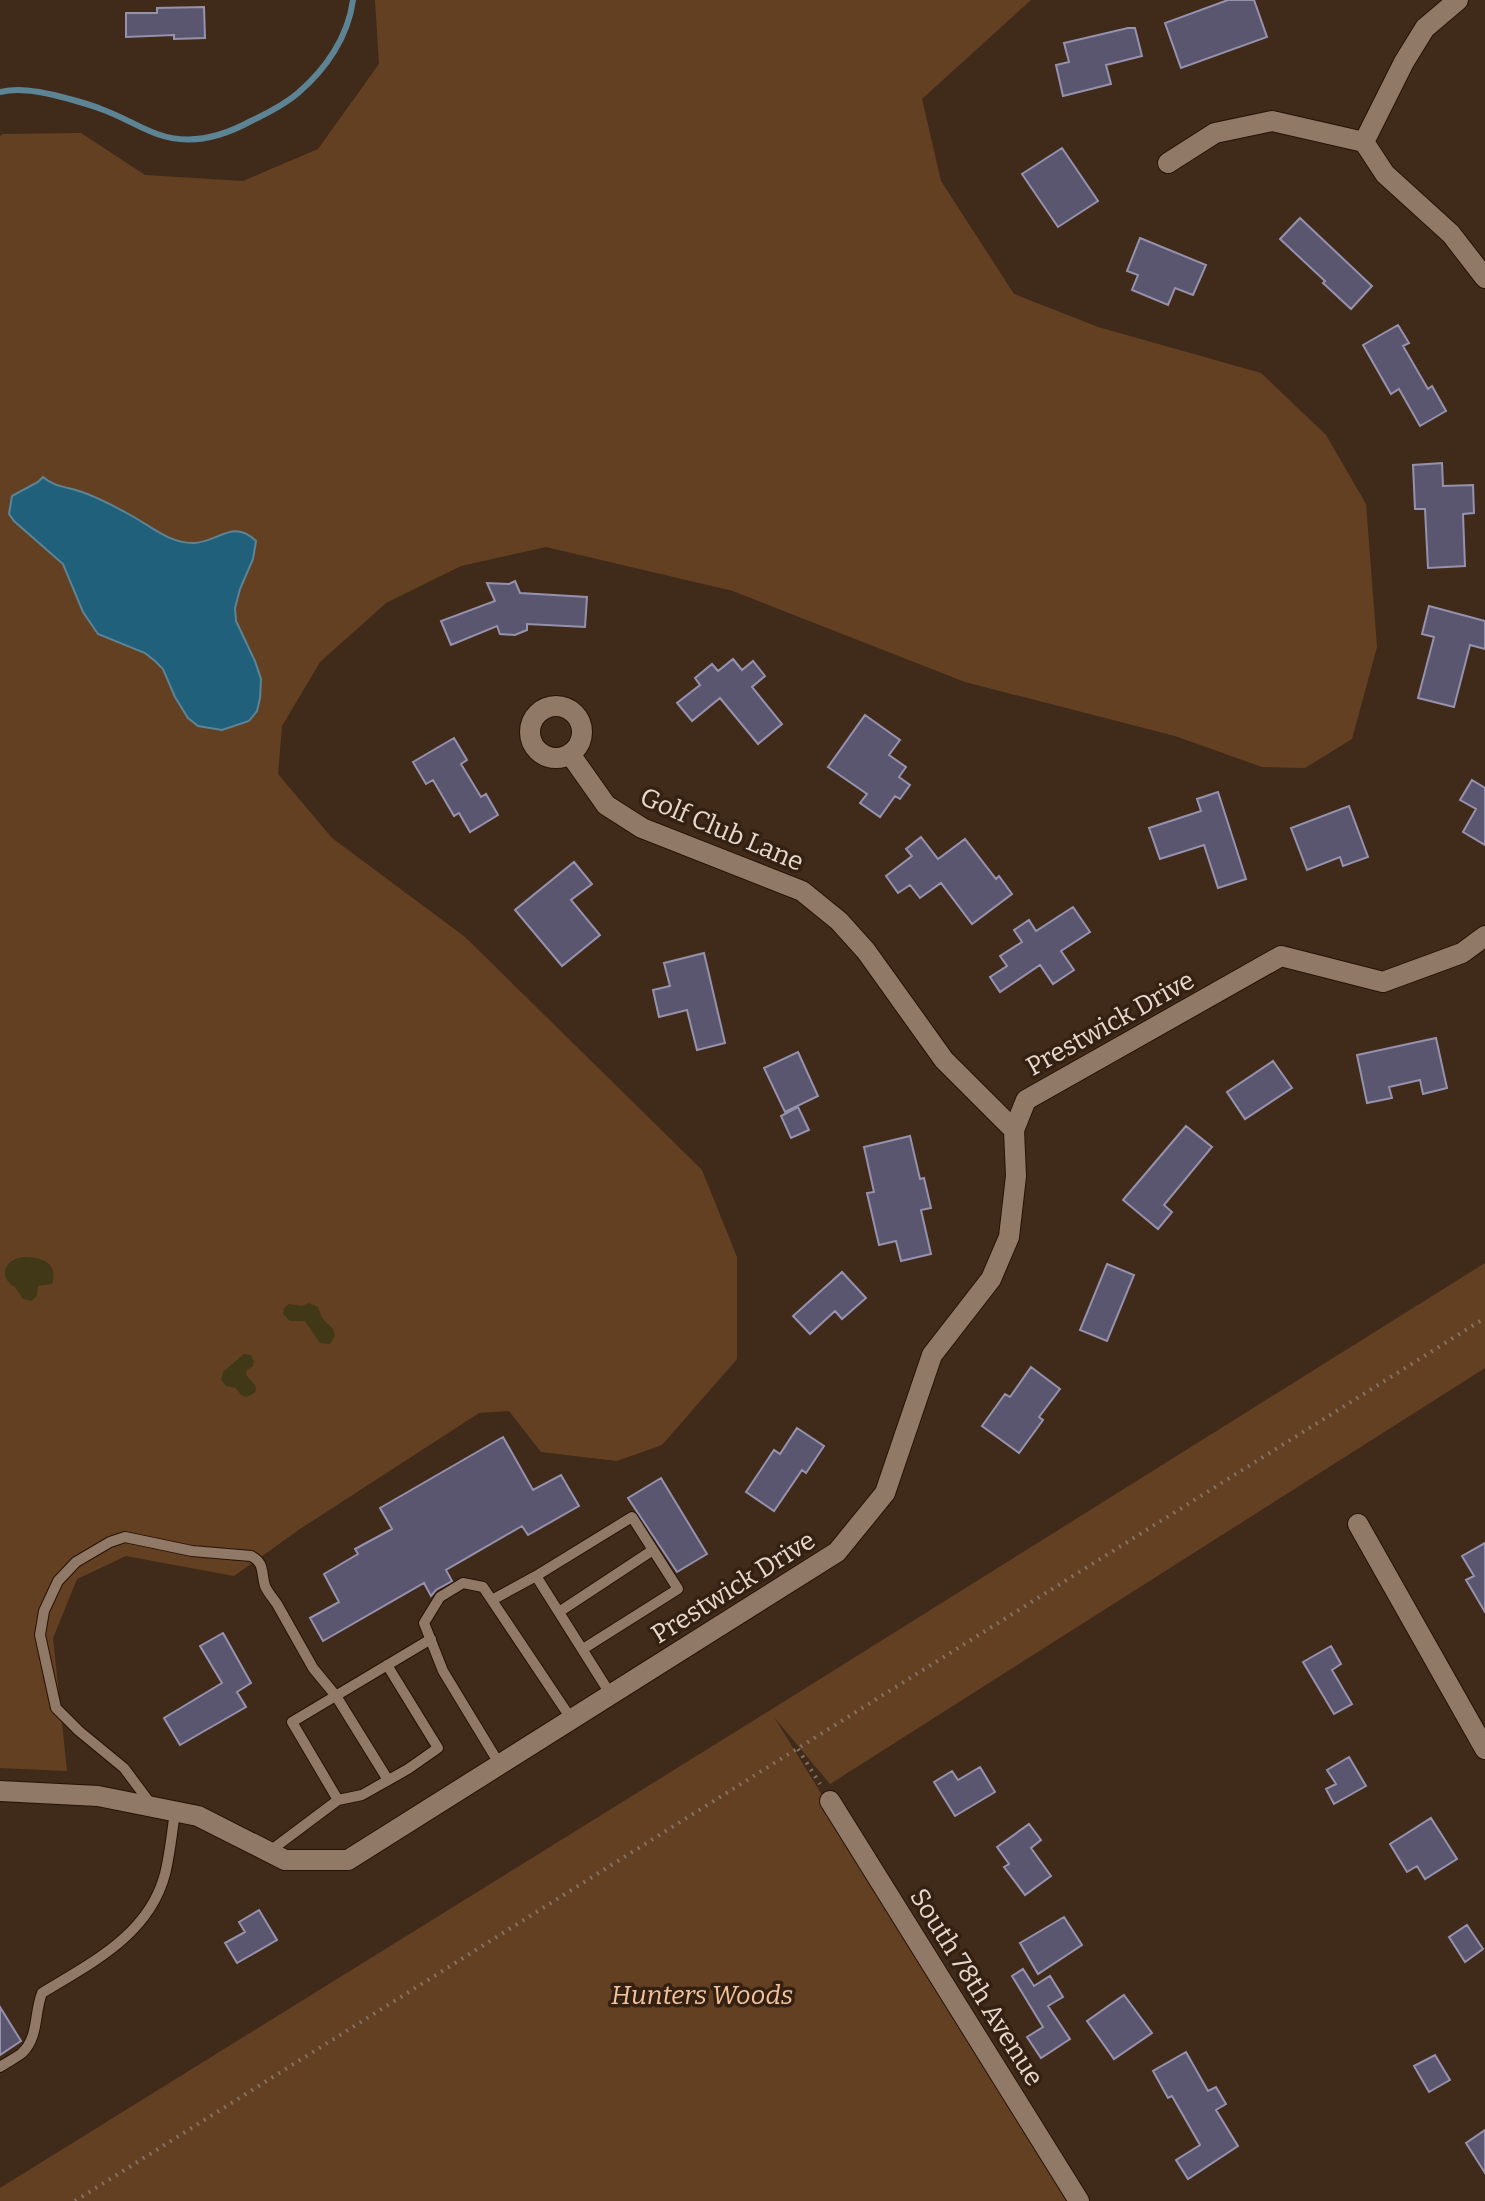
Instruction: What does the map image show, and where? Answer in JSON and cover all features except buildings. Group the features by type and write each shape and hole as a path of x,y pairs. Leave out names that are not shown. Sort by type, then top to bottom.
{"street":[{"path":"1364,142 1404,62 1425,28 1458,0"},
{"path":"1168,163 1215,133 1272,121 1364,142 1385,174 1451,234 1485,278"},
{"name":"Golf Club Lane","path":"570,754 606,805 642,828 802,891 839,921 866,951 944,1060 1014,1130"},
{"name":"Prestwick Drive","path":"0,1791 98,1796 198,1816 285,1860 348,1860 837,1552 885,1493 932,1355 991,1279 1009,1237 1016,1176 1014,1130 1026,1100 1281,956 1383,982 1462,953 1485,936"},
{"path":"1358,1524 1485,1749"},
{"name":"South 78th Avenue","path":"830,1801 1079,2201"}],"lane":[{"path":"492,1600 632,1517 678,1589 583,1649"},
{"path":"153,1807 124,1768 56,1708 40,1635 44,1611 58,1581 76,1562 125,1537 192,1551 251,1556 258,1560 270,1595 313,1668 336,1696 388,1780"},
{"path":"559,1612 653,1550"},
{"path":"536,1576 611,1695"},
{"path":"500,1765 443,1671 424,1623 440,1597 463,1583 483,1587 572,1720"},
{"path":"338,1800 292,1722 431,1639"},
{"path":"269,1852 338,1800 362,1795 438,1748 387,1665"},
{"path":"0,2067 24,2052 35,2034 36,2007 42,1993 126,1938 149,1910 165,1875 175,1812"}],"path":[{"path":"75,2201 1485,1318"},
{"path":"798,1749 830,1801"}],"green space":[{"path":"375,0 1031,0 922,99 941,181 1014,294 1098,327 1261,373 1326,435 1366,504 1377,647 1352,739 1305,768 1262,767 1175,736 965,682 733,591 546,547 461,566 386,603 320,662 282,726 278,774 332,838 465,937 702,1170 737,1257 737,1359 662,1445 617,1461 541,1452 509,1411 479,1413 300,1529 234,1576 126,1556 77,1579 53,1638 67,1771 0,1768 0,136 81,133 145,175 243,181 318,149 379,64"},
{"name":"Hunters Woods","path":"1485,1263 1485,1368 830,1784 774,1717 1072,2201 0,2201 0,2188"}],"sand":[{"path":"23,1257 47,1262 53,1270 52,1284 38,1286 37,1296 31,1301 23,1299 5,1275 10,1262"},
{"path":"309,1303 318,1307 322,1318 333,1329 335,1336 330,1344 320,1343 305,1321 290,1321 283,1314 289,1304 302,1306"},
{"path":"244,1354 251,1355 254,1361 246,1374 256,1389 246,1397 221,1380 223,1372"}],"water":[{"path":"43,477 56,485 101,500 176,540 202,542 225,533 240,532 256,541 253,559 235,608 236,621 261,679 257,711 249,721 222,730 198,726 188,718 163,669 155,661 145,653 98,634 83,612 63,564 9,514 12,496"}],"waterway":[{"path":"0,92 27,90 47,94 90,105 169,138 206,138 240,127 276,108 308,84 341,39 353,0"}]}
